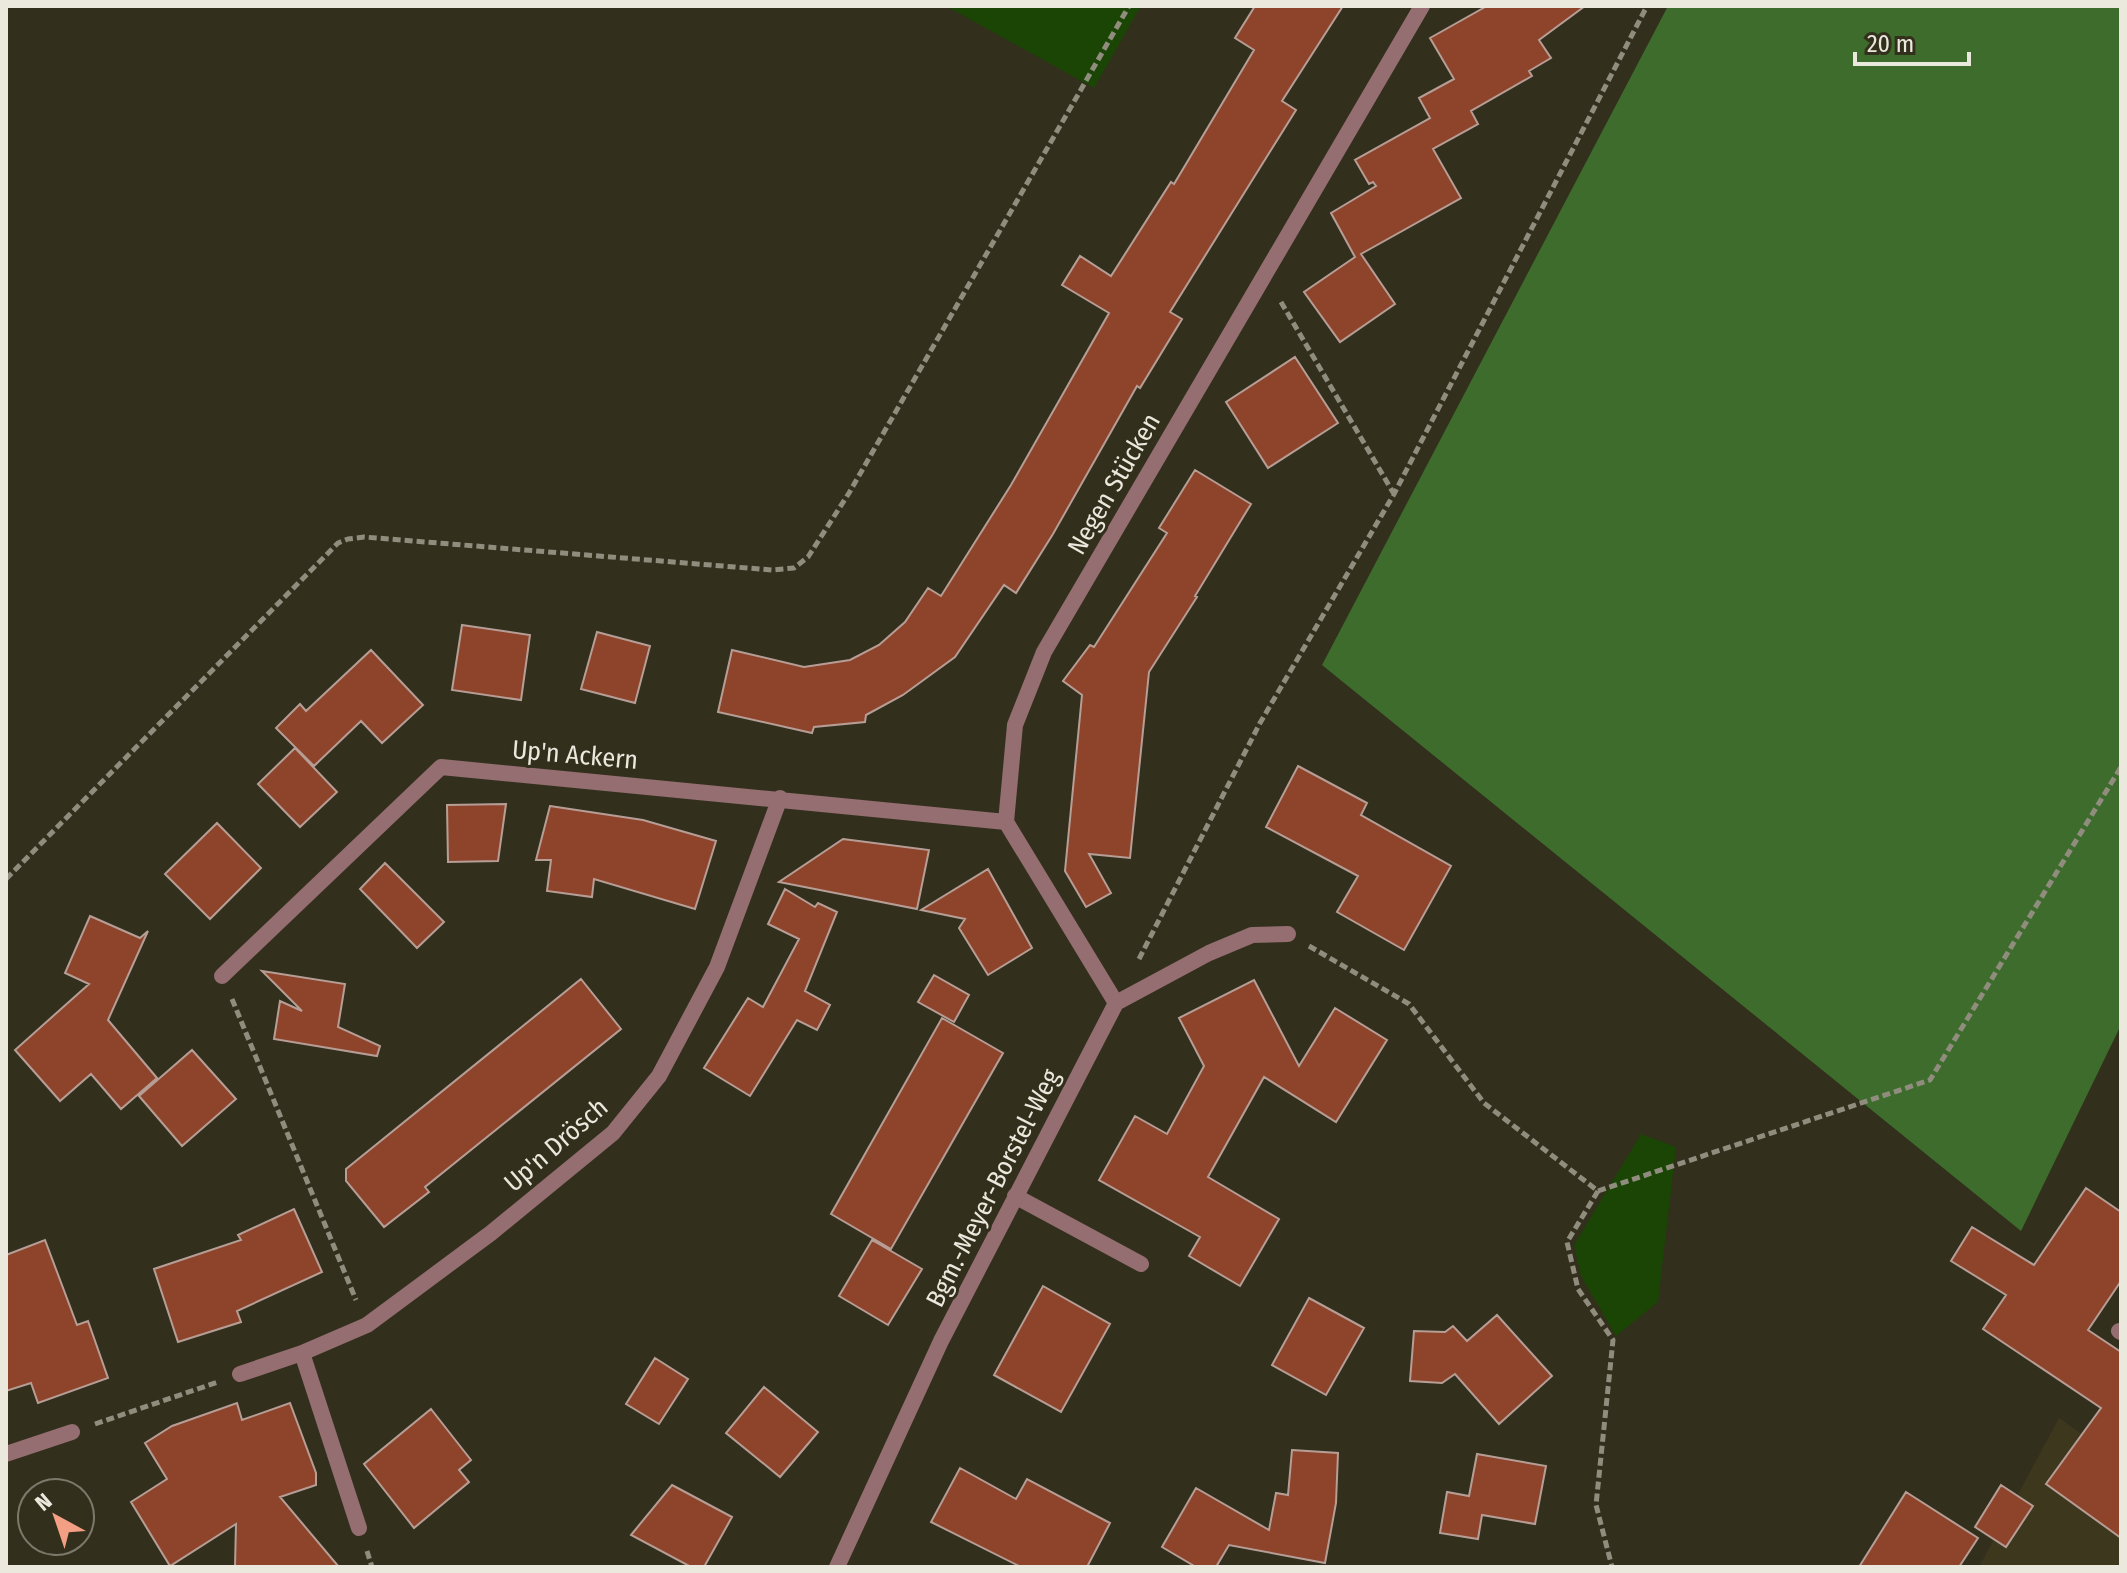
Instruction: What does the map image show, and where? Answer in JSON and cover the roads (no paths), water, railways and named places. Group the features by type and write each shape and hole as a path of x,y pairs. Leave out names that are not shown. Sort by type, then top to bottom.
{"street":[{"name":"Negen Stücken","path":"1006,822 1015,725 1044,652 1422,6"},
{"name":"Up'n Ackern","path":"222,976 441,767 1006,822"},
{"name":"Up'n Drösch","path":"240,1374 302,1353 367,1325 491,1233 613,1133 659,1076 717,967 780,798"},
{"path":"1006,822 1116,1003 1209,953 1252,935 1288,934"},
{"name":"Bgm.-Meyer-Borstel-Weg","path":"837,1567 941,1341 1116,1003"},
{"path":"1015,1196 1141,1264"},
{"path":"302,1353 359,1528"},
{"path":"6,1454 72,1432"}]}
